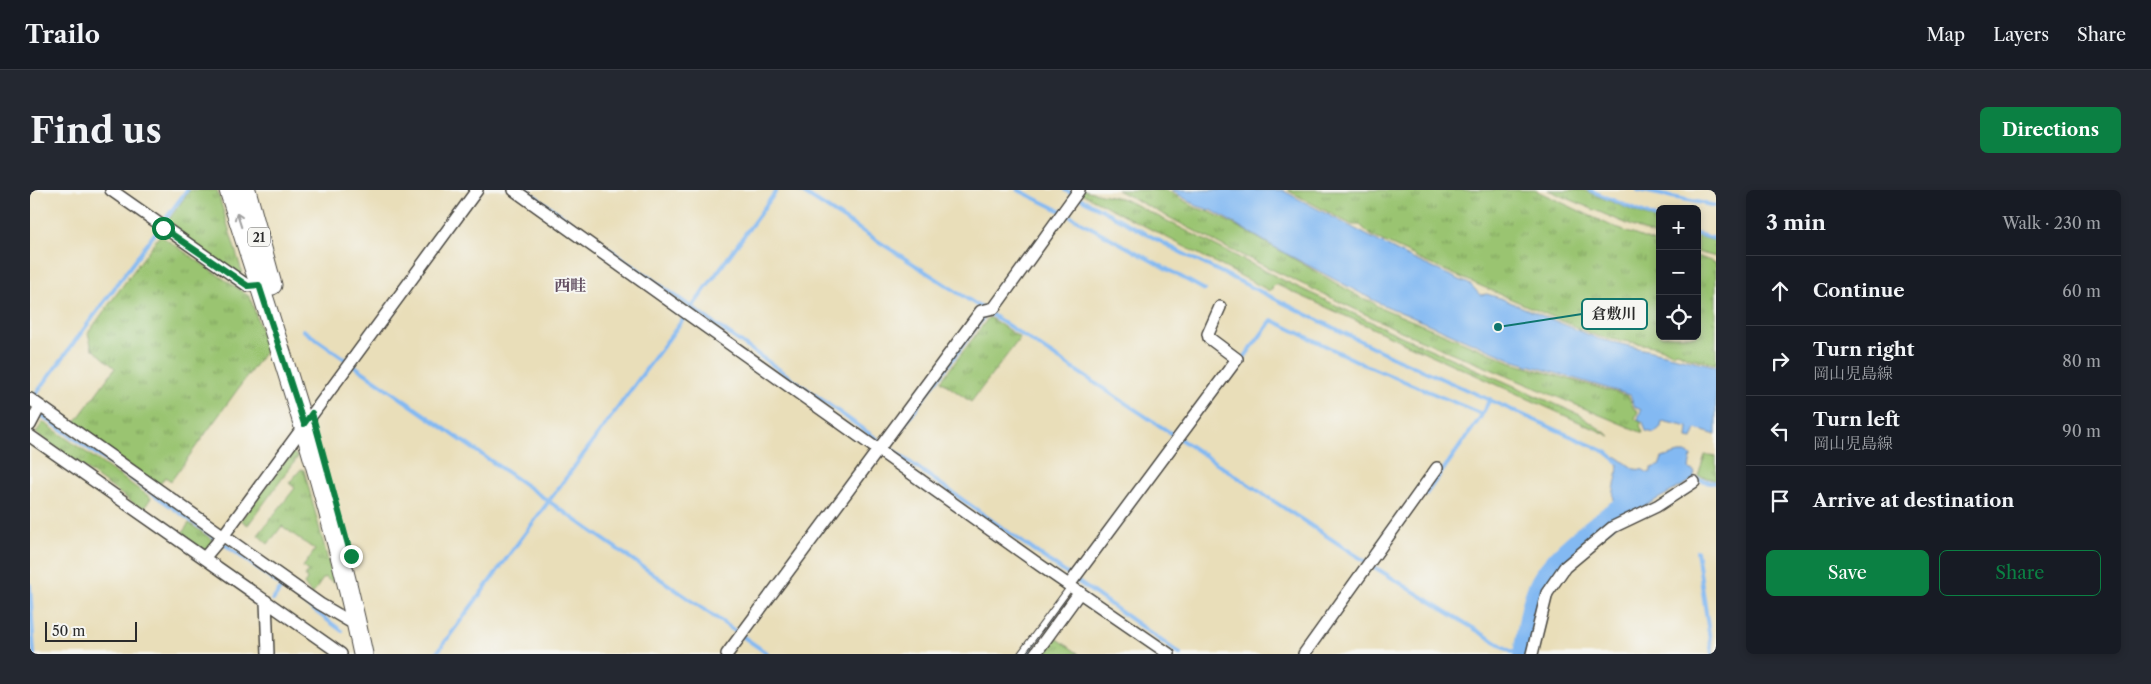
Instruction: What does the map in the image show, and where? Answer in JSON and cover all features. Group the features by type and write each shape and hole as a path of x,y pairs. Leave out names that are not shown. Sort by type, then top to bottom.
{"main road":[{"name":"21","path":"229,190 259,285 308,418 351,556 373,654"},
{"name":"21","path":"246,190 308,418 363,654"}],"street":[{"path":"111,190 248,286 259,285"},
{"path":"205,557 219,538 226,532 477,190"},
{"path":"514,190 882,447 1169,654"},
{"path":"727,654 982,311 994,308 1076,195"},
{"path":"1035,654 1073,584 1237,359 1209,338 1208,334 1220,307"},
{"path":"34,410 219,538 349,622 357,622"},
{"path":"30,436 341,654"},
{"path":"1304,654 1437,468"},
{"path":"1532,654 1547,593 1565,567 1613,527 1657,506 1694,482"},
{"path":"266,601 268,654"}],"lane":[{"path":"1021,654 1073,584"}],"green space":[{"path":"190,190 217,190 242,272 238,276 165,225"},
{"path":"1083,190 1124,199 1283,280 1401,336 1580,415 1610,436 1275,284 1270,291 1081,193"},
{"path":"1117,190 1167,190 1196,208 1212,213 1246,231 1377,306 1516,364 1628,396 1634,409 1638,411 1635,419 1642,423 1640,425 1643,433 1407,334 1229,249"},
{"path":"1287,190 1535,190 1616,228 1656,243 1656,340 1701,340 1701,257 1716,263 1716,364 1687,357 1676,351 1672,353 1664,349 1597,336 1416,258 1372,236 1360,225 1352,225"},
{"path":"1548,190 1583,190 1656,220 1656,236"},
{"path":"160,235 250,297 267,349 171,481 165,477 158,487 73,425 115,368 92,348 88,333"},
{"path":"1701,237 1716,241 1716,257 1701,253"},
{"path":"989,317 1020,338 971,402 941,381"},
{"path":"43,422 151,498 143,510 36,433"},
{"path":"292,452 298,457 248,525 241,520"},
{"path":"1705,455 1716,457 1716,480 1698,476"},
{"path":"301,469 304,470 334,583 324,577 312,595 304,584 307,580 305,575 308,571 303,567 315,550 282,526 268,544 258,535 295,488 289,483"},
{"path":"189,523 214,541 205,553 180,536"},
{"path":"1055,637 1079,654 1043,654"}],"water":[{"path":"1171,190 1282,190 1404,255 1471,285 1480,295 1487,294 1500,298 1599,339 1716,366 1716,435 1696,429 1692,439 1687,438 1688,427 1662,421 1661,427 1654,433 1646,431 1643,422 1638,419 1641,410 1635,407 1630,395 1515,361 1379,303 1283,252 1213,211 1197,206"},
{"path":"1679,453 1688,453 1691,456 1689,469 1695,472 1693,480 1626,516 1617,506 1614,498 1618,464 1614,459 1616,456 1634,469 1644,470 1647,473 1651,472 1651,468 1659,466 1662,458"}],"waterway":[{"path":"33,398 187,190"},
{"path":"526,190 1180,654"},
{"path":"690,310 777,190"},
{"path":"799,190 983,309"},
{"path":"1018,190 1061,211 1205,290"},
{"path":"1065,190 1182,253 1393,357 1606,452 1618,462"},
{"path":"1589,190 1656,218"},
{"path":"1638,190 1716,206"},
{"path":"1701,235 1716,239"},
{"path":"886,449 987,312"},
{"path":"989,313 1363,560 1515,654"},
{"path":"436,654 684,318"},
{"path":"1240,363 1272,320 1363,364 1482,414"},
{"path":"303,330 768,654"},
{"path":"1426,494 1480,418 1490,399"},
{"path":"30,407 223,543 342,631"},
{"path":"1695,479 1716,483"},
{"path":"1524,654 1533,603 1546,574 1570,548 1644,492"},
{"path":"1697,551 1712,654"},
{"path":"30,585 34,654"},
{"path":"273,600 282,587"},
{"path":"1027,654 1065,600"}],"place":[{"name":"倉敷川","path":"1498,327"}],"district":[{"name":"西畦","path":"570,285"}],"route":[{"path":"163,228 248,286 259,285 304,424 312,413 351,556"}]}
